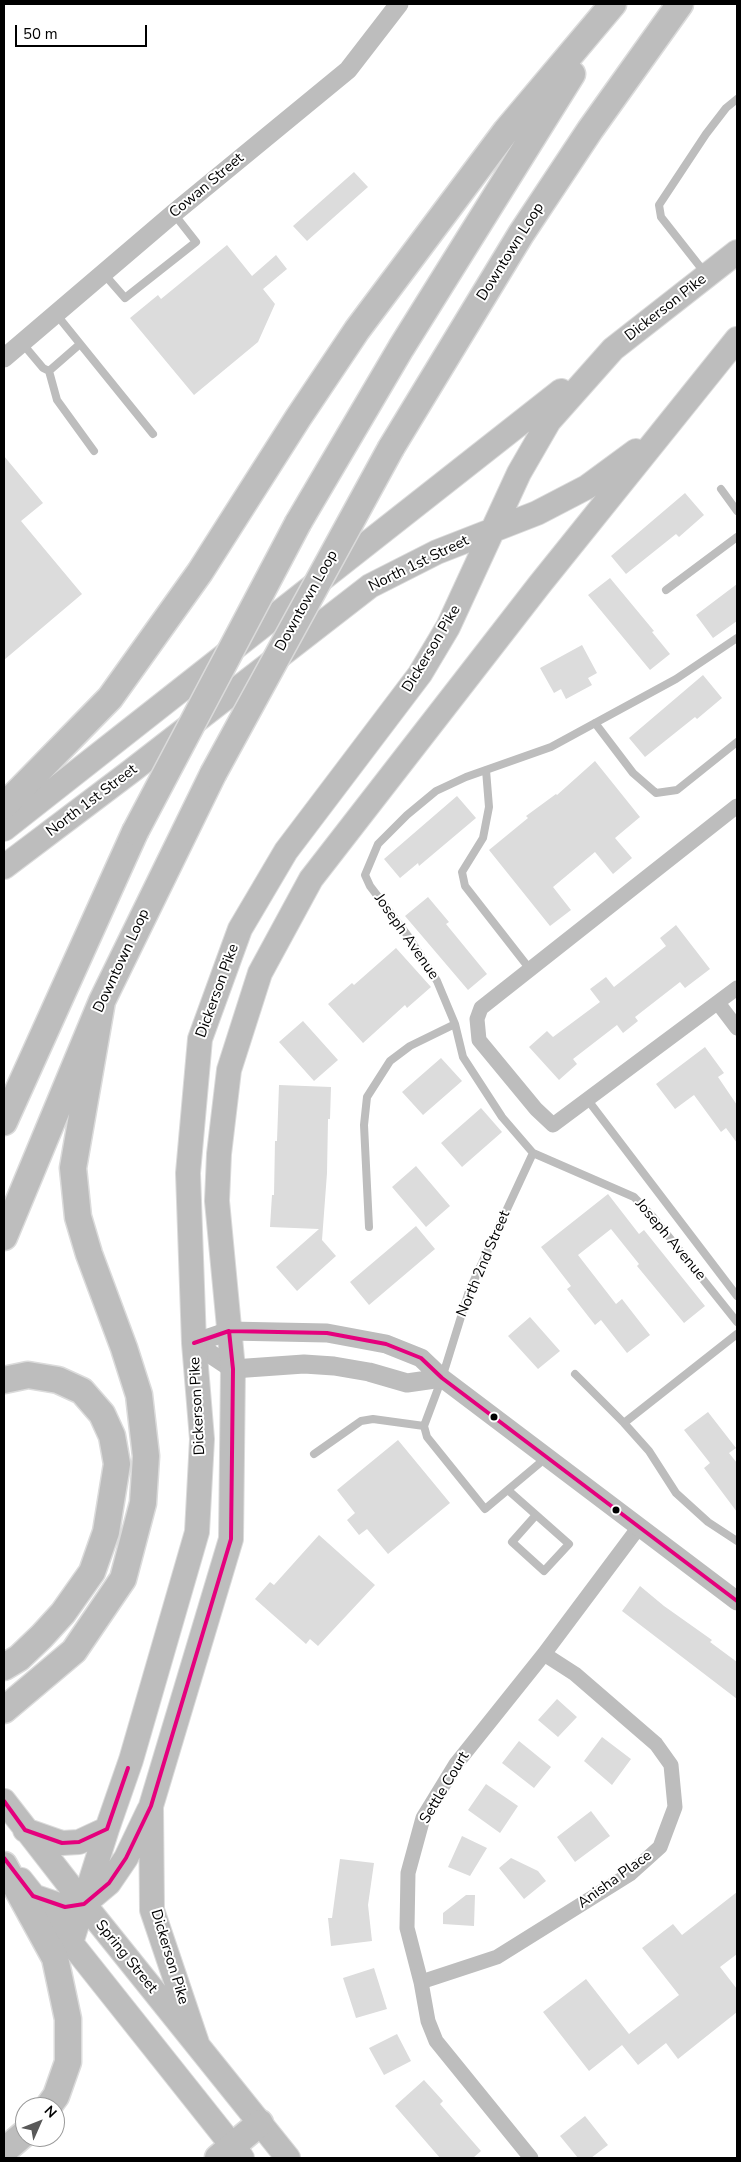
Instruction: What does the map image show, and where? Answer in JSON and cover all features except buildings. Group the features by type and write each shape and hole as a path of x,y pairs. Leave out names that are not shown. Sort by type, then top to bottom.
{"highway":[{"path":"4,1122 135,832 298,523 401,348 615,4"},
{"path":"4,806 110,698 200,572 293,426 358,330 506,131 615,4"},
{"name":"Downtown Loop","path":"4,1237 102,1001 212,774 391,448 521,234 590,130 680,4"},
{"path":"4,1710 74,1651 112,1595 122,1578 143,1502 146,1456 139,1394 89,1254 78,1217 73,1168 102,1001"},
{"path":"4,1380 28,1375 58,1380 82,1391 102,1414 112,1436 117,1464 106,1532 92,1572 63,1613 42,1636 19,1658 4,1667"},
{"path":"4,1864 55,1958 68,2019 68,2062 55,2097"},
{"path":"231,2154 260,2123"},
{"path":"4,2151 15,2142"}],"main road":[{"name":"Dickerson Pike","path":"71,1944 107,1828 131,1760 196,1532 202,1439 194,1344 188,1173 200,1039 240,929 282,859 420,674 448,627 519,473 549,421 613,349 737,252"},
{"name":"Dickerson Pike","path":"197,2043 152,1910 151,1806 231,1539 233,1369 217,1201 219,1154 229,1070 260,973 311,879 540,584 737,339"},
{"name":"North 1st Street","path":"4,829 613,349"},
{"name":"North 1st Street","path":"4,867 370,586 437,552 537,513 587,486 660,434"},
{"name":"Spring Street","path":"4,1801 84,1904 288,2158"},
{"path":"33,1896 65,1907 84,1904 109,1883 118,1870 126,1858 151,1806"},
{"path":"26,1830 62,1843 79,1842 107,1828"},
{"path":"4,1858 231,2154"}],"street":[{"name":"Cowan Street","path":"4,358 174,213 348,70 399,4"},
{"path":"737,806 480,1008 477,1019 479,1040 536,1109 553,1125 586,1098 737,988"},
{"path":"718,1003 737,1028"},
{"path":"194,1344 229,1331 327,1333 386,1344 421,1358 442,1378 737,1601"},
{"path":"194,1344 233,1369 304,1364 334,1366 369,1372 407,1384 442,1378"},
{"name":"Settle Court","path":"531,2158 436,2041 428,2021 421,1982 407,1928 408,1873 424,1818 456,1764 544,1654 640,1527"},
{"name":"Anisha Place","path":"421,1982 497,1957 630,1874 660,1847 664,1838 675,1807 672,1765 656,1744 575,1674 544,1654"}],"lane":[{"path":"707,276 661,217 659,204 706,134 726,108 737,99"},
{"path":"104,274 125,298 196,242 174,213"},
{"path":"56,314 153,434"},
{"path":"22,343 43,368 49,371 57,400 94,451"},
{"path":"49,371 80,344"},
{"path":"721,489 737,511"},
{"path":"666,590 737,537"},
{"name":"Joseph Avenue","path":"737,638 676,679 551,747 486,770 436,791 407,815 378,844 365,875 370,886 408,936 437,981 455,1024 463,1057 502,1117 533,1153 634,1197 653,1217 737,1322"},
{"path":"595,723 633,773 656,793 677,790 737,742"},
{"path":"486,770 489,807 483,838 462,872 465,886 529,968"},
{"path":"369,1227 364,1125 367,1097 390,1061 410,1046 455,1024"},
{"path":"586,1098 737,1296"},
{"name":"North 2nd Street","path":"424,1426 442,1378 470,1291 533,1153"},
{"path":"624,1423 737,1334"},
{"path":"575,1374 624,1423 649,1452 676,1493 708,1522 737,1541"},
{"path":"314,1454 361,1420 373,1419 424,1426 427,1436 485,1509 546,1457"},
{"path":"509,1490 568,1544 544,1571 512,1542 536,1515"}],"transit line":[{"path":"194,1343 229,1331 327,1333 386,1344 421,1358 442,1378 737,1601"},
{"path":"4,1858 33,1896 65,1907 84,1904 109,1883 126,1858 151,1806 231,1539 233,1369 229,1331"},
{"path":"4,1801 25,1830 62,1843 79,1842 107,1829 128,1768"}]}
